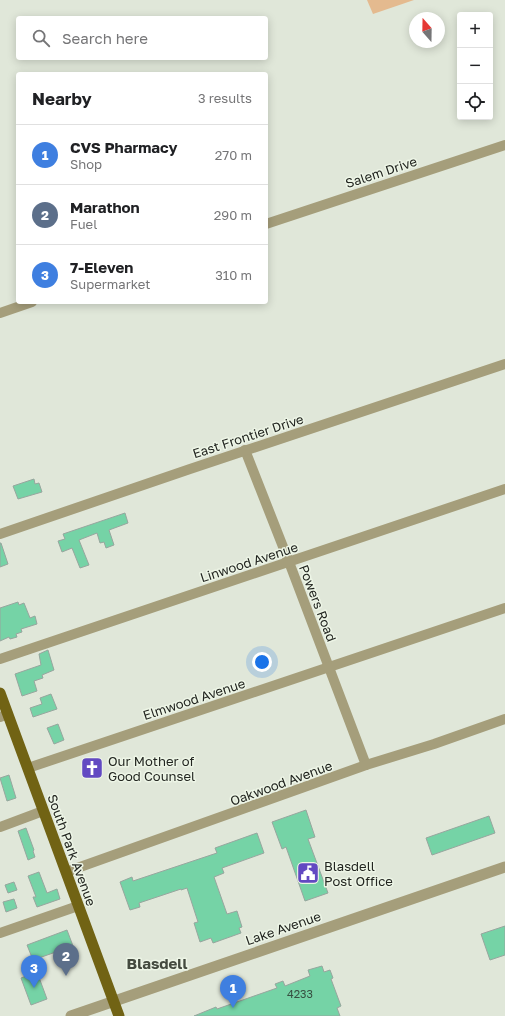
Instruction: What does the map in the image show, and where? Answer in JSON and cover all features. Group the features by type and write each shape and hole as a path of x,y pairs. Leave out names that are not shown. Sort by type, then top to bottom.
{"main road":[{"name":"South Park Avenue","path":"0,693 4,715 28,768 119,1016"}],"street":[{"name":"Salem Drive","path":"268,223 505,145"},
{"path":"0,313 26,304"},
{"name":"East Frontier Drive","path":"0,534 245,450 505,364"},
{"name":"Powers Road","path":"245,450 366,765"},
{"name":"Linwood Avenue","path":"0,659 505,489"},
{"name":"Elmwood Avenue","path":"28,768 505,608"},
{"name":"Oakwood Avenue","path":"66,872 366,765 434,744 505,718"},
{"path":"0,827 44,812"},
{"name":"Lake Avenue","path":"71,1016 505,867"},
{"path":"0,933 78,906"}],"shaded area":[{"path":"367,0 414,0 373,14"}],"building":[{"path":"34,479 35,484 39,483 42,492 18,499 13,486"},
{"path":"125,513 128,523 109,530 114,545 106,548 104,542 100,543 97,533 79,540 89,565 80,568 72,548 62,552 58,541 65,539 63,534"},
{"path":"0,543 8,564 0,567"},
{"path":"18,602 19,605 24,603 30,618 35,616 37,624 21,629 22,632 16,634 17,637 10,639 9,637 0,641 0,608"},
{"path":"48,650 54,670 42,675 43,678 34,681 37,691 22,696 15,674 41,665 39,654"},
{"path":"51,694 57,709 33,717 30,708 42,704 40,698"},
{"path":"58,724 64,740 54,744 47,728"},
{"path":"9,775 16,798 7,801 0,778"},
{"name":"Blasdell Post Office","path":"306,810 315,837 308,839 328,893 305,901 286,847 282,849 272,822"},
{"path":"489,816 495,833 432,855 426,838"},
{"path":"26,828 35,857 28,860 18,831"},
{"path":"257,833 264,853 222,868 224,873 214,877 227,914 237,911 242,927 239,928 241,933 213,943 211,938 200,942 194,923 198,922 187,888 139,903 140,907 130,910 120,882 132,877 133,881 217,853 215,848"},
{"path":"39,872 47,893 57,889 60,899 37,907 33,897 36,897 28,876"},
{"path":"14,882 17,890 8,893 5,885"},
{"path":"14,899 17,908 6,912 3,902"},
{"path":"505,926 505,955 490,960 481,934"},
{"path":"67,930 73,946 33,960 27,945"},
{"path":"322,966 324,972 330,970 333,978 331,979 341,1006 337,1008 340,1016 194,1016 216,1007 217,1009 277,988 275,984 283,981 285,986 310,976 308,970"},
{"path":"37,972 47,999 31,1005 21,978"}],"place":[{"name":"Our Mother of Good Counsel","path":"92,768"},
{"name":"Blasdell Post Office","path":"308,873"},
{"name":"Marathon","path":"66,976"},
{"name":"7-Eleven","path":"34,988"},
{"name":"CVS Pharmacy","path":"233,1008"}],"district":[{"name":"Blasdell","path":"157,963"}]}
